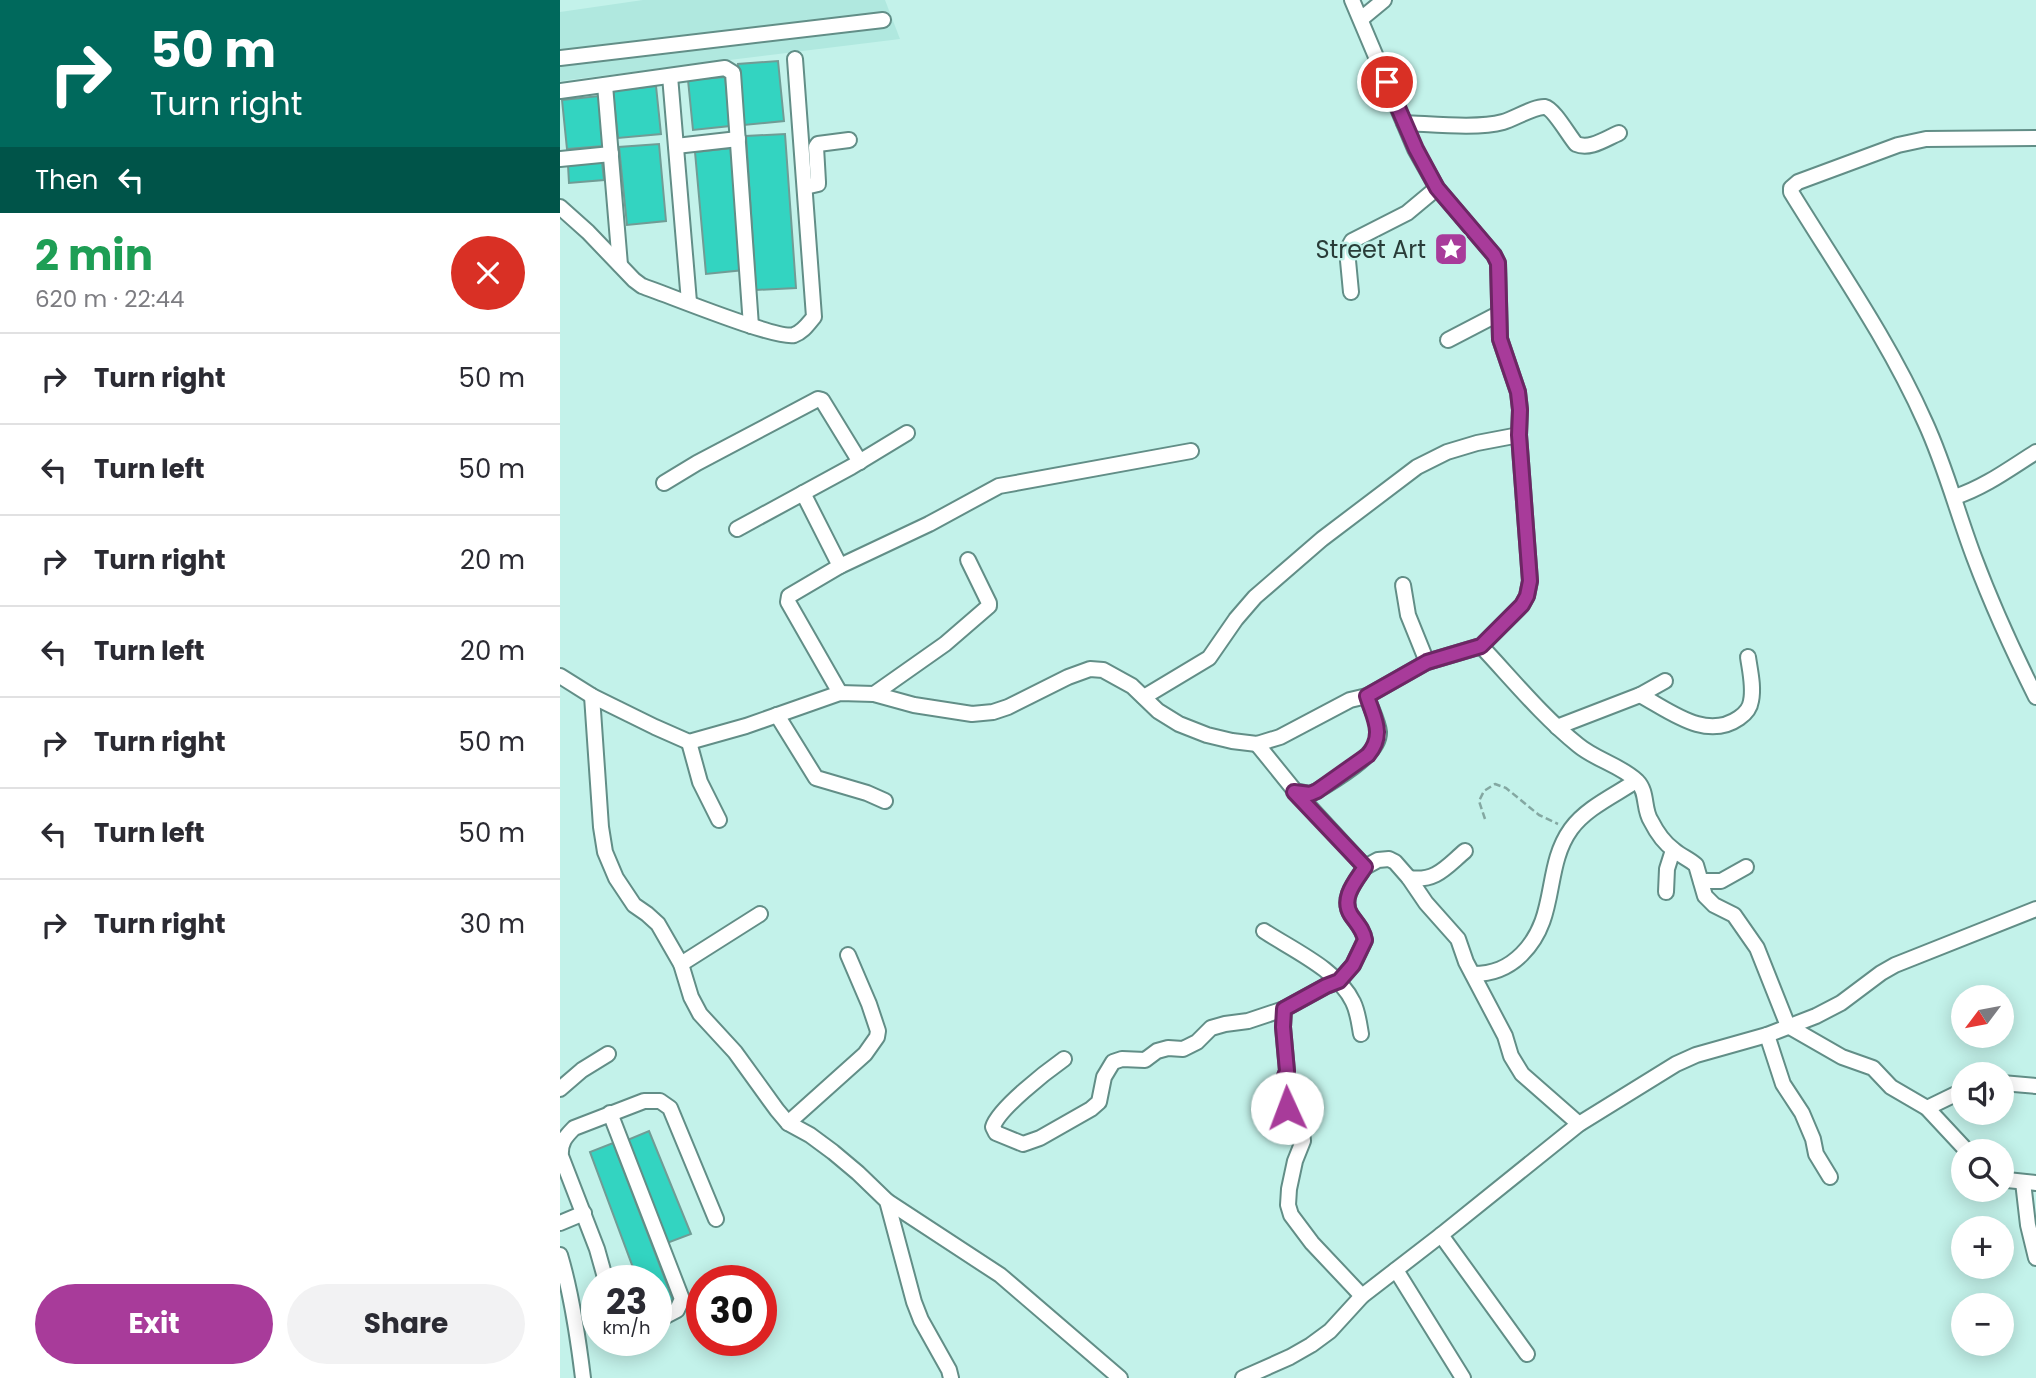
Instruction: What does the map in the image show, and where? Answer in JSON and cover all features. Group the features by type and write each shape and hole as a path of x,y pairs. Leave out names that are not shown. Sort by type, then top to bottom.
{"street":[{"path":"560,676 592,696 689,742 840,693 874,694 914,705 972,714 993,712 1090,668 1118,677 1158,711 1179,724 1207,735 1257,744 1280,737 1338,706 1367,696 1427,662 1481,646 1522,605 1530,581 1519,435 1520,410 1518,392 1500,339 1498,263 1437,188 1404,123 1352,0"},
{"path":"1361,19 1384,0"},
{"path":"560,58 883,20"},
{"path":"560,209 588,232 642,286 751,326 789,336 796,335 814,317 795,59"},
{"path":"560,91 725,68 733,73 751,326"},
{"path":"670,76 689,303"},
{"path":"605,85 620,265"},
{"path":"1404,123 1493,124 1519,117 1539,107 1546,107 1551,109 1580,146 1591,145 1619,133"},
{"path":"2036,138 1926,139 1898,145 1791,188 1903,377 1926,423 1955,497 1973,554 2007,639 2036,698"},
{"path":"676,146 738,139"},
{"path":"804,187 818,184 818,144 849,140"},
{"path":"560,159 611,154"},
{"path":"1351,292 1347,250 1352,241 1407,213 1437,188"},
{"path":"1448,340 1498,314"},
{"path":"664,483 818,398 822,400 860,462"},
{"path":"737,529 860,462 907,433"},
{"path":"1144,697 1209,658 1255,597 1322,539 1417,467 1447,452 1519,435"},
{"path":"840,693 788,602 789,596 840,566 929,524 999,486 1191,452"},
{"path":"1955,497 1986,485 2036,452"},
{"path":"803,493 840,566"},
{"path":"874,694 945,644 989,606 968,560"},
{"path":"1404,585 1408,615 1427,662"},
{"path":"1481,646 1557,726 1587,753 1612,764 1643,789 1648,817 1656,830 1673,850 1696,865 1705,895 1714,905 1734,915 1757,948 1788,1027 1842,1057 1873,1068 1891,1087 1927,1108 1956,1139"},
{"path":"1640,695 1692,723 1711,727 1731,723 1746,713 1751,703 1748,657"},
{"path":"1557,726 1640,695 1665,681"},
{"path":"592,696 605,852 626,895 658,924 681,964 691,997 700,1014 735,1052 763,1094 788,1123 833,1152 887,1201 1000,1275 1120,1378"},
{"path":"1294,792 1310,794 1317,791 1368,755 1379,732 1367,696"},
{"path":"777,715 816,778 885,801"},
{"path":"689,742 700,782 719,820"},
{"path":"1257,744 1294,792 1365,867"},
{"path":"1473,974 1502,969 1533,943 1548,906 1560,851 1571,830 1584,815 1636,781"},
{"path":"1666,892 1667,869 1673,850"},
{"path":"1409,878 1421,880 1435,876 1465,851"},
{"path":"1064,1059 1030,1085 996,1119 993,1123 994,1131 1023,1144 1031,1142 1062,1127 1099,1102 1104,1077 1113,1062 1122,1059 1145,1060 1157,1051 1168,1048 1183,1049 1196,1042 1211,1028 1248,1021 1284,1009 1339,981 1353,965 1365,940 1361,926 1350,914 1346,904 1349,894 1365,867 1378,860 1389,859 1409,878 1426,903 1458,939 1505,1036 1516,1066 1578,1124"},
{"path":"1701,881 1721,881 1746,867"},
{"path":"1243,1378 1311,1345 1330,1331 1362,1296 1578,1124 1676,1064 1816,1016 1841,1003 1881,972 1895,965 2036,909"},
{"path":"681,964 760,914"},
{"path":"1264,931 1339,981 1354,1004 1361,1034"},
{"path":"788,1123 875,1043 878,1031 848,956"},
{"path":"1284,1009 1287,1071 1282,1084 1282,1094 1301,1131 1303,1141 1295,1161 1288,1205 1291,1215 1312,1242 1362,1296"},
{"path":"1767,1035 1783,1084 1802,1113 1816,1154 1830,1177"},
{"path":"560,1089 572,1077 608,1054"},
{"path":"2014,1084 2036,1086"},
{"path":"1927,1108 1951,1096"},
{"path":"601,1265 561,1156 560,1146 565,1136 574,1128 610,1113 644,1101 660,1101 670,1108 716,1219"},
{"path":"610,1113 669,1265"},
{"path":"2029,1182 2028,1225 2036,1258"},
{"path":"887,1201 911,1295 951,1378"},
{"path":"560,1223 584,1213"},
{"path":"1441,1235 1527,1354"},
{"path":"560,1255 578,1338 583,1378"},
{"path":"1396,1270 1463,1378"},
{"path":"672,1273 682,1299 677,1310 672,1313"}],"path":[{"path":"1485,819 1479,801 1484,791 1495,785 1506,788 1539,816 1571,830"}],"shaded area":[{"path":"643,0 885,0 900,39 560,81 560,12"}],"building":[{"path":"778,61 784,121 744,125 738,64"},
{"path":"725,77 730,126 693,130 688,80"},
{"path":"656,86 661,134 618,138 613,91"},
{"path":"599,96 604,146 567,149 562,100"},
{"path":"785,134 796,288 756,290 746,136"},
{"path":"659,144 666,221 627,225 619,147"},
{"path":"732,148 744,270 706,274 695,152"},
{"path":"602,162 604,180 569,183 568,165"},
{"path":"649,1131 691,1234 667,1243 625,1141"},
{"path":"613,1143 660,1265 632,1265 590,1152"}],"place":[{"name":"Street Art","path":"1451,249"}],"route":[{"path":"1287,1108 1282,1094 1282,1084 1287,1071 1284,1009 1339,981 1353,965 1365,940 1361,926 1350,914 1346,904 1365,867 1294,792 1310,794 1317,791 1368,755 1379,732 1367,696 1427,662 1481,646 1522,605 1530,581 1519,435 1520,410 1514,377 1500,339 1498,263 1437,188 1416,149 1387,82"}]}
